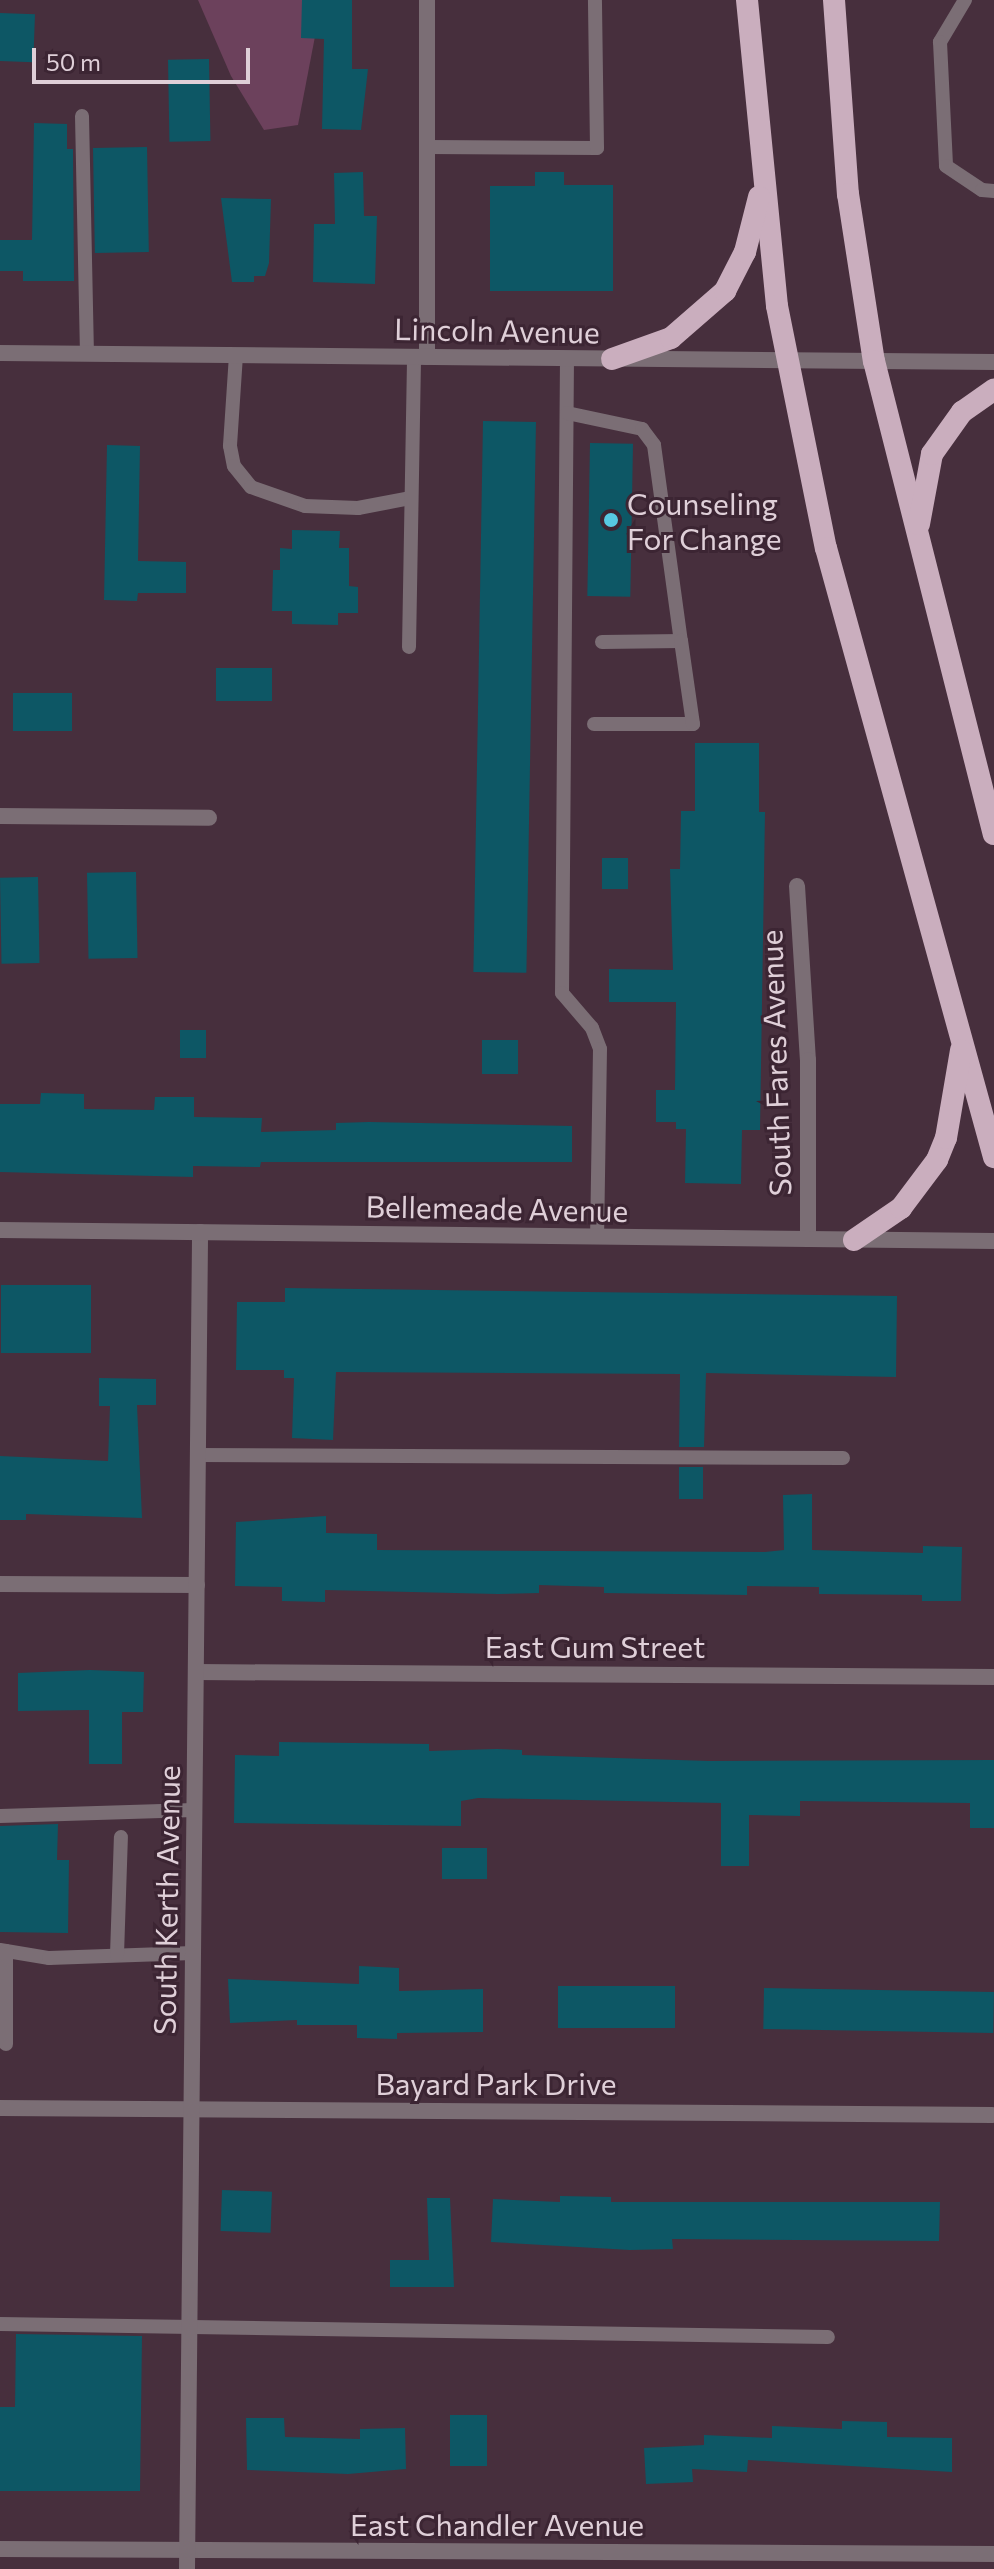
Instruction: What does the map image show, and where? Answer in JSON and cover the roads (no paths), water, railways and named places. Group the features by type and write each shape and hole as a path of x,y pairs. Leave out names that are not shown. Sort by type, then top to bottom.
{"highway":[{"path":"747,0 762,189 787,360 826,548 994,1157"},
{"path":"834,0 848,194 874,361 918,549 994,834"},
{"path":"612,359 671,338 725,291 745,252 762,189"},
{"path":"918,549 919,503 932,454 962,412 994,390"},
{"path":"854,1240 901,1208 937,1160 946,1138 962,1041"}],"street":[{"path":"421,357 428,147 427,0"},
{"name":"Lincoln Avenue","path":"0,353 994,362"},
{"path":"0,816 209,818"},
{"name":"South Fares Avenue","path":"797,886 808,1060 808,1239"},
{"name":"Bellemeade Avenue","path":"0,1230 994,1241"},
{"name":"South Kerth Avenue","path":"187,2569 200,1232"},
{"path":"0,1584 197,1585"},
{"name":"East Gum Street","path":"196,1672 994,1677"},
{"name":"Bayard Park Drive","path":"0,2108 992,2115"},
{"name":"East Chandler Avenue","path":"0,2549 994,2554"}],"lane":[{"path":"428,147 597,148 595,0"},
{"path":"965,0 940,42 946,166 982,190 994,191"},
{"path":"82,116 87,354"},
{"path":"236,355 230,446 234,466 251,487 305,506 358,508 411,498"},
{"path":"409,647 411,498 421,357"},
{"path":"567,358 562,993 592,1028 600,1049 597,1237"},
{"path":"567,413 642,429 654,445 693,724 594,724"},
{"path":"602,642 681,641"},
{"path":"198,1455 843,1458"},
{"path":"0,1816 194,1810"},
{"path":"117,1955 121,1837"},
{"path":"6,2044 3,1951 49,1958 193,1953"},
{"path":"0,2324 828,2337"}],"place":[{"name":"Counseling For Change","path":"611,520"}]}
